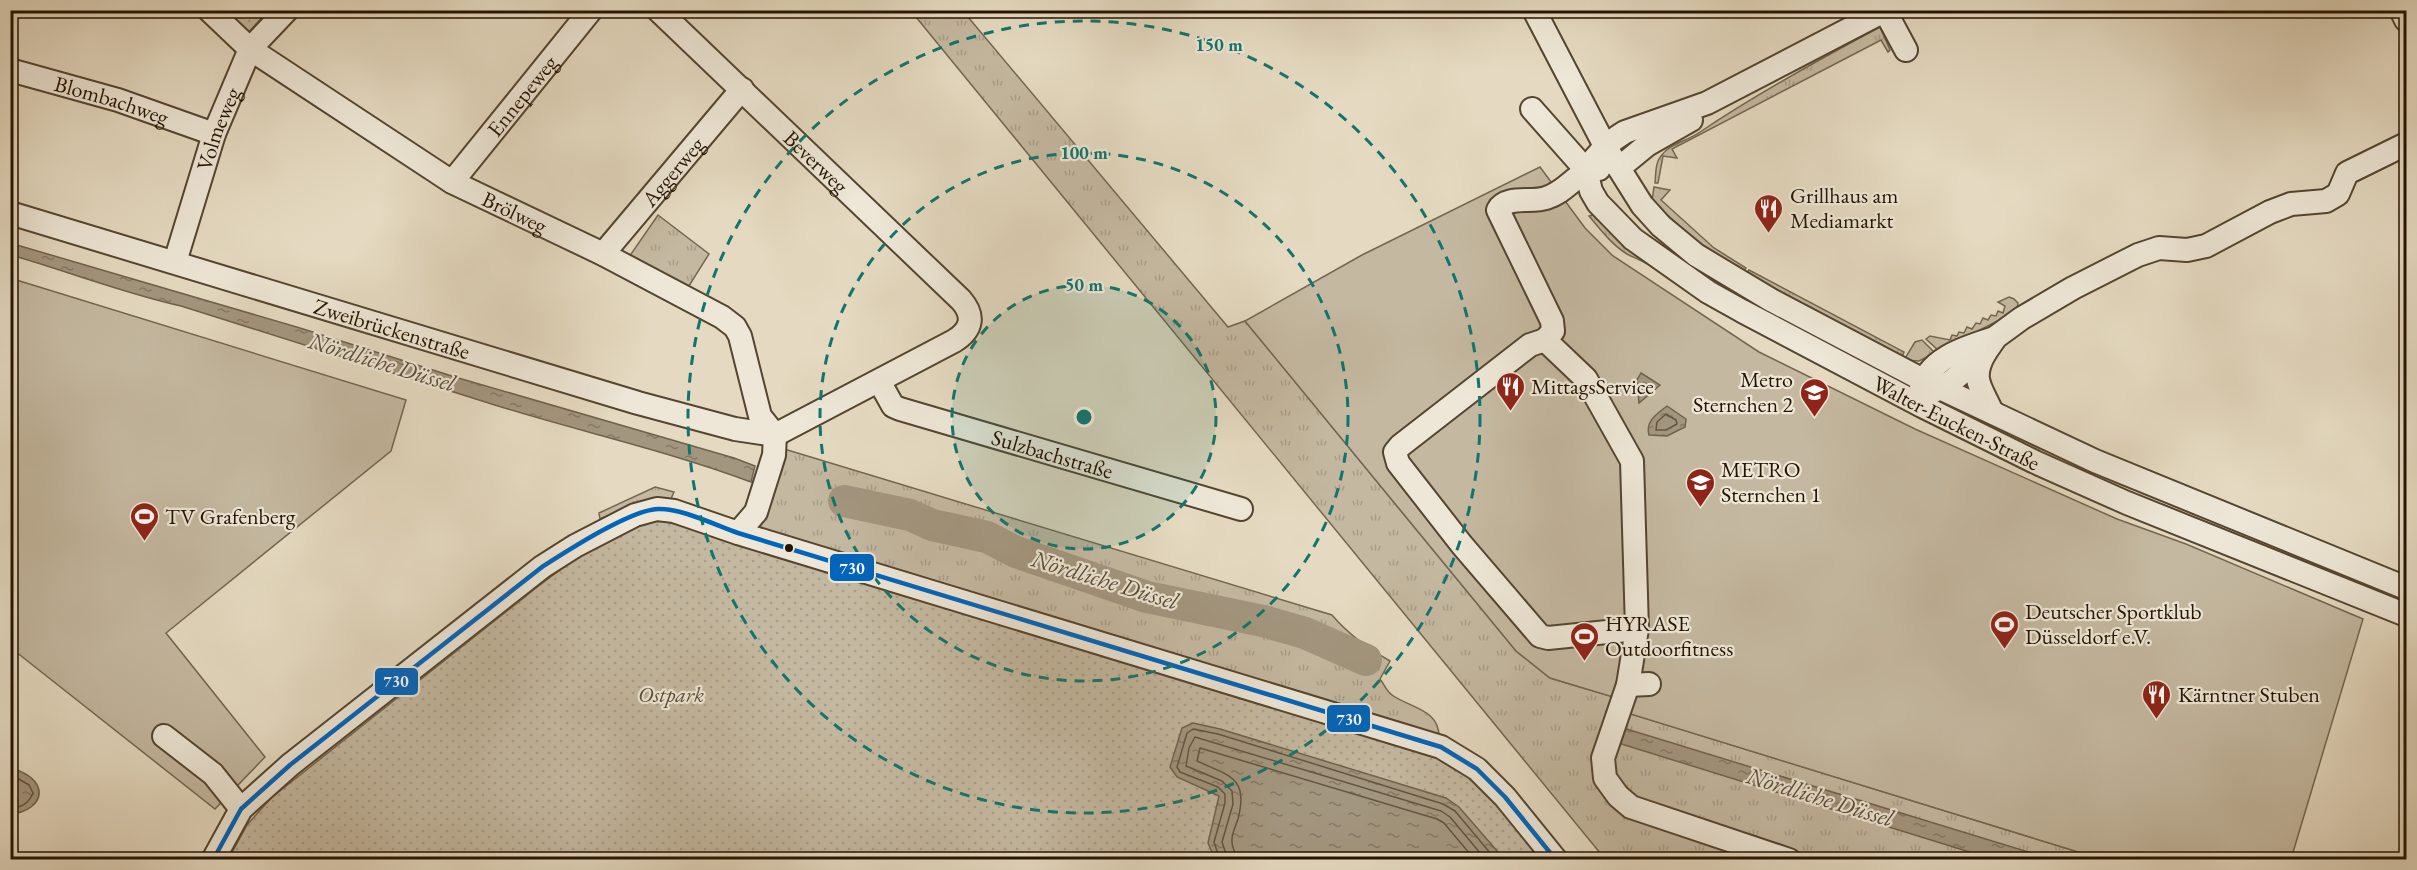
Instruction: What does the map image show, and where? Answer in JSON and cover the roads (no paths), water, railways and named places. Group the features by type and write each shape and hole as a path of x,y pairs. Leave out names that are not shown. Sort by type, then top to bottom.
{"street":[{"name":"Brölweg","path":"209,10 250,50 452,182 603,254 722,317 735,327 744,347 760,416 775,435"},
{"name":"Volmeweg","path":"175,262 214,134 250,50 287,10"},
{"name":"Ennepeweg","path":"452,182 591,10"},
{"name":"Beverweg","path":"658,10 962,300 971,316 969,327 962,336 879,381"},
{"name":"Walter-Eucken-Straße","path":"1533,10 1605,146 1642,205 1661,226 1696,255 1927,391 2035,462 2127,503 2406,615"},
{"path":"2401,10 2406,20"},
{"path":"1638,629 1548,638 1540,636 1462,545 1395,457 1395,452 1400,446 1530,345 1545,340 1553,331 1552,321 1498,210 1500,205 1508,202 1549,198 1560,192 1586,170 1605,146 1625,132 1707,103 1886,11 1906,50"},
{"name":"Blombachweg","path":"10,70 118,100 214,134"},
{"name":"Aggerweg","path":"603,254 742,89"},
{"path":"1586,170 1618,168 1647,145 1690,121 1707,103"},
{"path":"1532,110 1586,170"},
{"path":"1927,391 2032,311 2138,255 2159,248 2187,250 2206,246 2291,204 2326,201 2338,194 2347,173 2406,144"},
{"name":"Walter-Eucken-Straße","path":"1586,170 1591,191 1598,203 1633,239 1708,292 1869,378 1927,391 1992,412 2095,461 2406,588"},
{"name":"Zweibrückenstraße","path":"10,213 638,403 735,429 775,435"},
{"path":"1545,340 1586,379 1632,461 1639,684 1603,758 1605,778 1621,800 1631,807 1789,860"},
{"path":"1990,345 1977,365 1976,376 1992,412"},
{"path":"738,533 756,512 775,449 775,435 879,381"},
{"name":"Sulzbachstraße","path":"879,381 893,406 900,409 1240,509"},
{"path":"213,860 241,809 290,765 542,567 575,546 635,515 657,509 674,511 738,533 1441,747 1477,769 1505,797 1556,860"},
{"path":"164,736 213,774 241,809"}],"water":[{"path":"10,243 734,458 755,466 751,482 11,255"},
{"path":"1641,373 1660,385 1639,403 1637,380"},
{"path":"1667,406 1686,419 1685,427 1667,436 1649,435 1650,422"},
{"path":"1193,723 1220,729 1446,798 1459,807 1504,859 1215,859 1208,843 1219,796 1177,777 1170,767 1182,728"},
{"path":"1620,727 2051,859 1992,859 1615,742"},
{"path":"11,768 30,777 36,783 39,793 31,807 16,813 11,813"}],"waterway":[{"name":"Nördliche Düssel","path":"844,501 910,515 932,525 987,537 1016,552 1147,597 1263,621 1305,633 1366,660"}],"place":[{"name":"Grillhaus am Mediamarkt","path":"1769,234"},
{"name":"MittagsService","path":"1510,412"},
{"name":"Metro Sternchen 2","path":"1814,418"},
{"name":"METRO Sternchen 1","path":"1700,508"},
{"name":"TV Grafenberg","path":"144,542"},
{"name":"Deutscher Sportklub Düsseldorf e.V.","path":"2004,650"},
{"name":"HYRASE Outdoorfitness","path":"1584,662"},
{"name":"Kärntner Stuben","path":"2157,720"}],"park label":[{"name":"Ostpark","path":"671,694"}]}
